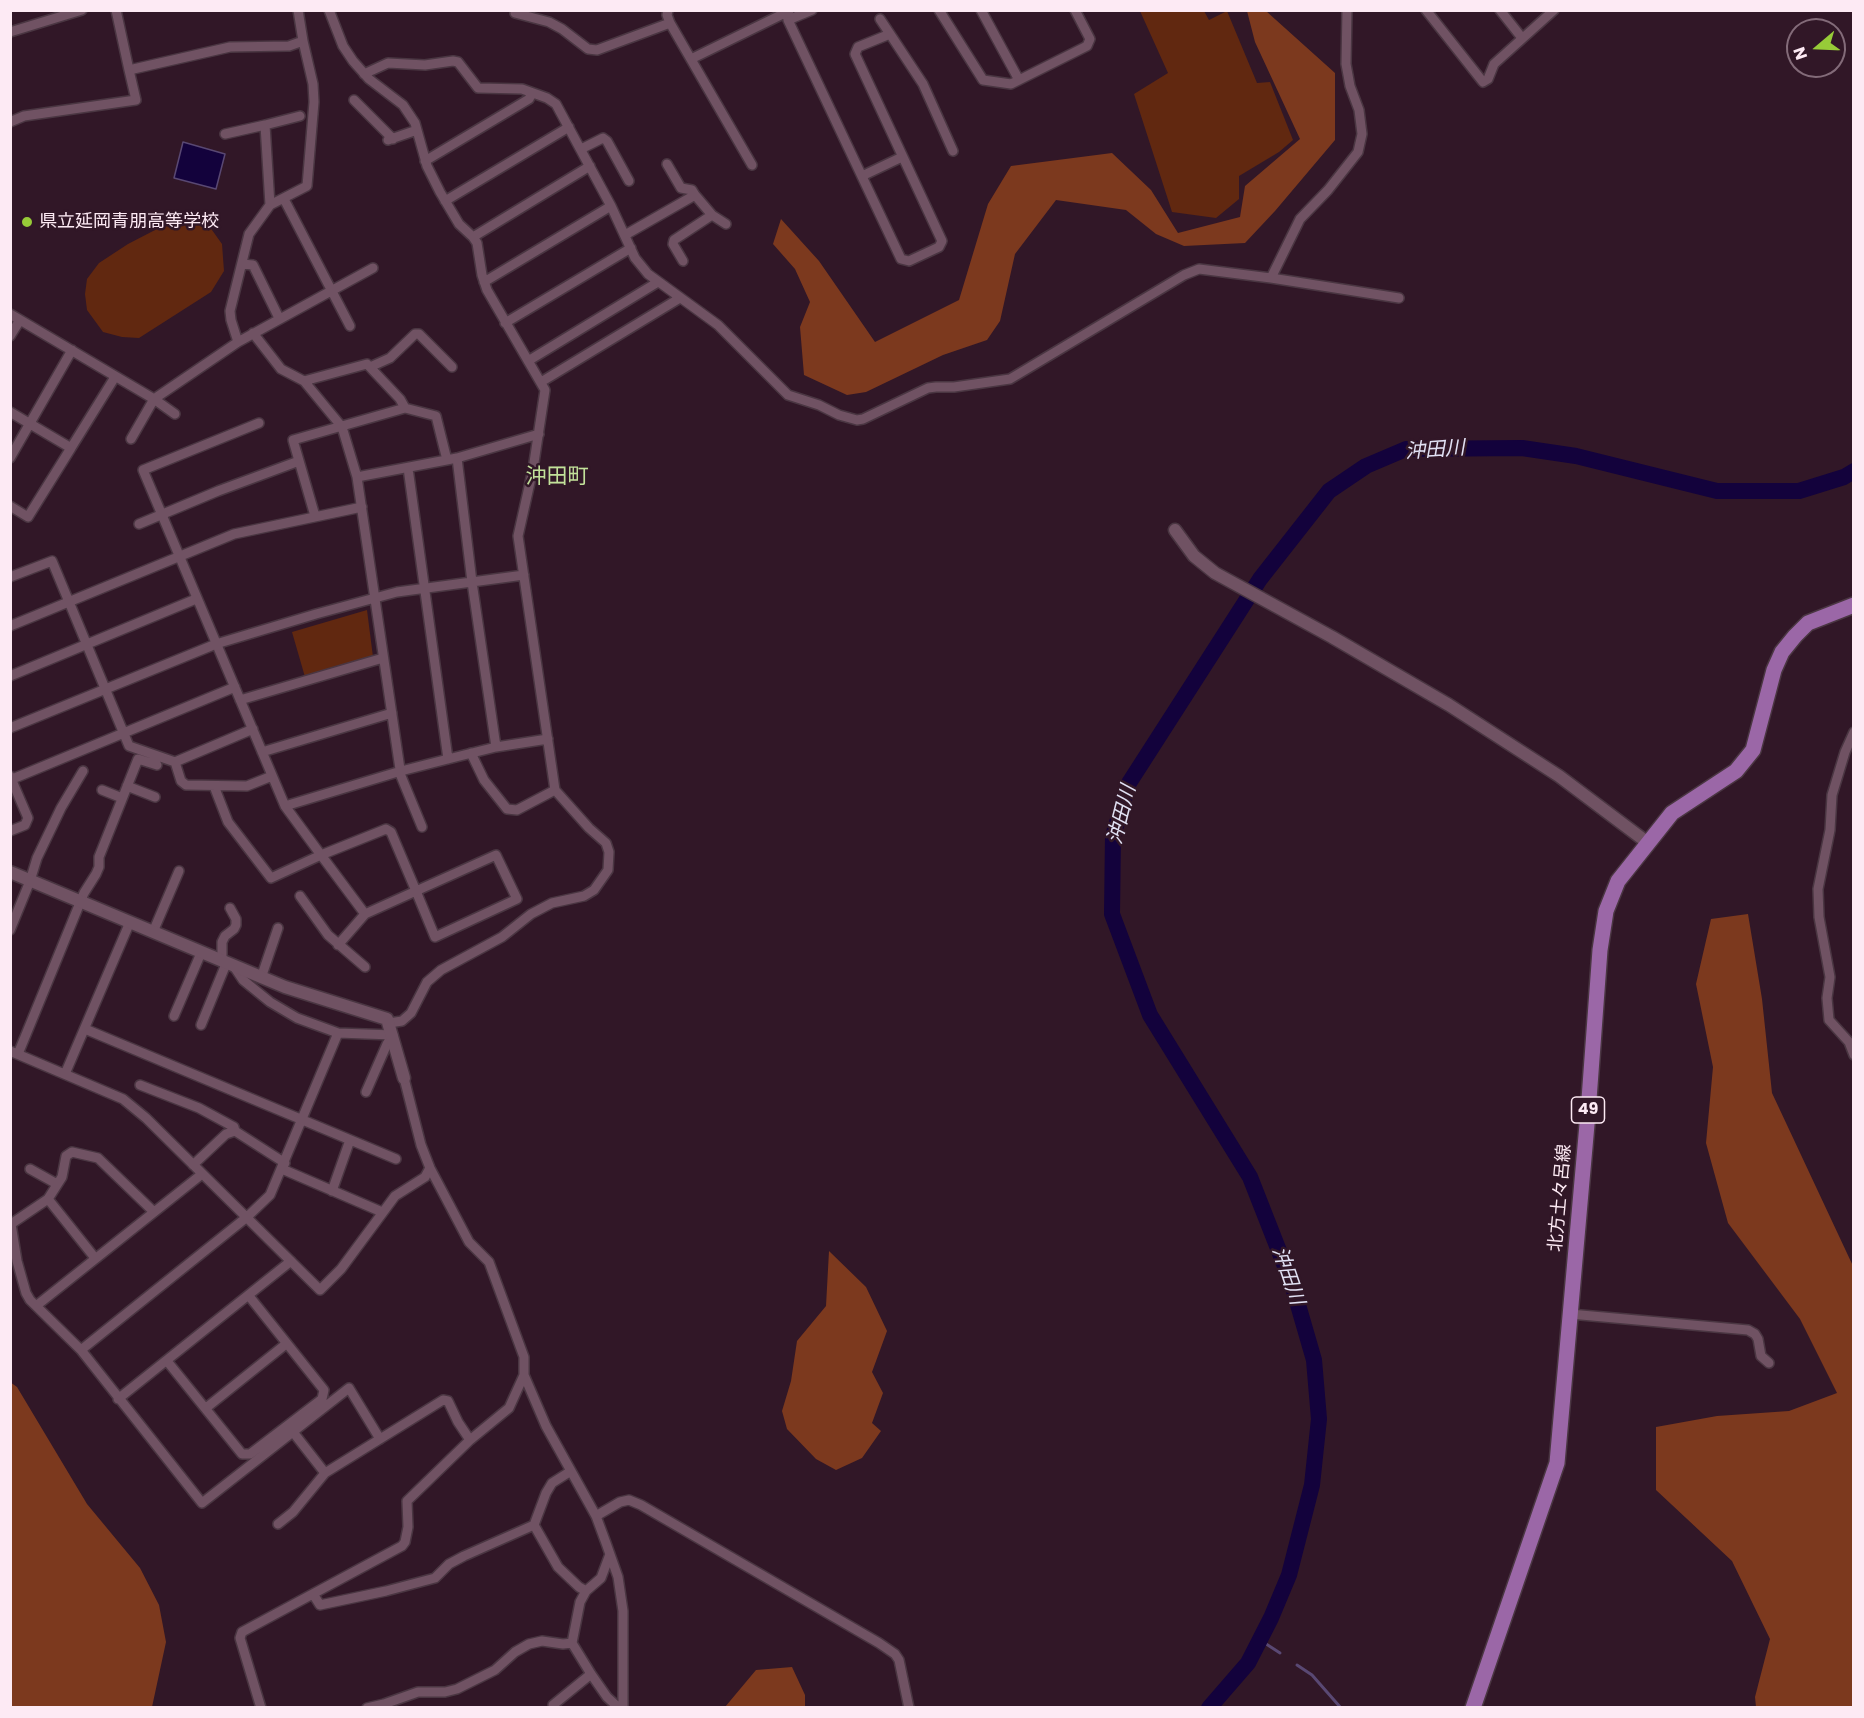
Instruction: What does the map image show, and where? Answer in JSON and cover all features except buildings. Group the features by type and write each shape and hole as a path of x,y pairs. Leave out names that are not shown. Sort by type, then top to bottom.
{"main road":[{"name":"北方土々呂線","path":"1473,1707 1557,1463 1605,911 1618,881 1672,813 1736,771 1753,750 1774,670 1782,652 1795,636 1809,623 1824,615 1854,605"}],"street":[{"path":"10,32 82,10"},
{"path":"10,122 24,116 136,100 116,10"},
{"path":"238,342 230,311 249,234 270,205 307,186 314,84 298,10"},
{"path":"231,908 236,925 222,942 228,964 243,980 270,1002 297,1018 338,1033 391,1029 411,1013 427,982 441,970 502,937 531,914 552,903 585,896 594,890 608,870 609,852 606,843 589,828 555,790 518,536 539,434 545,390 484,282 480,257 473,237 459,224 445,201 426,161 415,123 403,105 364,74 343,46 329,10"},
{"path":"668,10 670,23 752,165"},
{"path":"691,59 787,14 812,10"},
{"path":"939,10 983,80 1011,84 1087,46 1090,39 1075,10"},
{"path":"1270,278 1300,219 1328,190 1358,152 1362,134 1359,110 1350,86 1347,64 1347,10"},
{"path":"1426,10 1483,82 1488,79 1494,64 1554,10"},
{"path":"1500,10 1522,38"},
{"path":"517,11 549,22 588,49 597,50 670,23"},
{"path":"985,12 1019,80"},
{"path":"787,14 901,259 909,261 939,247 942,241 855,54 858,48 890,34"},
{"path":"880,19 923,84 953,151"},
{"path":"129,70 230,47 289,45 303,41"},
{"path":"364,74 388,63 425,65 453,61 458,62 478,88 522,89 556,104 611,206 635,258 648,274 718,324 792,398 819,405 839,416 857,420 928,388 954,387 1010,379 1192,271 1210,270 1399,298"},
{"path":"426,161 529,99 532,93"},
{"path":"354,100 390,140 417,130"},
{"path":"225,134 300,116"},
{"path":"265,125 270,205"},
{"path":"445,201 569,127"},
{"path":"581,149 603,138 607,141 629,181"},
{"path":"862,176 902,157"},
{"path":"668,164 681,188 692,190 712,215 726,224"},
{"path":"473,237 590,166"},
{"path":"625,235 695,195"},
{"path":"284,199 350,326"},
{"path":"484,282 611,206"},
{"path":"683,261 672,244 674,240 712,215"},
{"path":"505,322 631,248"},
{"path":"242,264 253,265 279,318"},
{"path":"131,439 154,399 253,333 373,268"},
{"path":"528,361 658,282"},
{"path":"541,382 680,298"},
{"path":"10,314 154,399 175,414"},
{"path":"10,336 20,320"},
{"path":"253,333 280,369 304,381 342,427 357,477 400,771 422,827"},
{"path":"370,367 390,358 415,334 419,334 452,367"},
{"path":"10,458 72,350"},
{"path":"304,381 367,364 400,399 405,408"},
{"path":"10,506 28,517 115,377"},
{"path":"315,516 293,440 405,408 436,416 447,460"},
{"path":"10,412 71,448"},
{"path":"259,423 143,470 285,806 365,914"},
{"path":"357,477 457,458 539,434"},
{"path":"457,458 496,747"},
{"path":"139,524 299,461"},
{"path":"408,468 448,759"},
{"path":"10,626 234,534 362,507"},
{"path":"1174,530 1194,556 1218,576 1332,637 1449,705 1559,776 1648,843"},
{"path":"10,577 52,561 129,746 175,762 253,729"},
{"path":"10,728 216,644 374,597 524,575"},
{"path":"10,676 196,599"},
{"path":"240,700 383,658"},
{"path":"10,831 25,825 28,818 11,779 235,687"},
{"path":"262,752 392,713"},
{"path":"1854,732 1845,752 1833,795 1830,830 1818,889 1819,917 1830,977 1827,998 1829,1020 1849,1042 1854,1055"},
{"path":"285,806 400,771 496,747 548,739"},
{"path":"471,753 484,780 507,809 517,810 555,790"},
{"path":"157,765 138,759 99,857 99,867 14,1053 123,1099 146,1118 320,1290 341,1269 395,1196 425,1177 430,1168"},
{"path":"175,762 181,781 186,785 247,786 272,776"},
{"path":"10,930 37,858 83,771"},
{"path":"127,786 155,797"},
{"path":"214,786 228,822 271,878 386,829 391,832 416,891 435,937 517,899 496,855 416,891 365,914 338,945"},
{"path":"102,790 122,798"},
{"path":"153,932 179,871"},
{"path":"10,872 261,978 308,995 387,1018 421,1145 430,1168 469,1242 489,1262 524,1357 524,1375 546,1426 596,1516 618,1577 622,1611 623,1707"},
{"path":"300,896 328,935 365,967"},
{"path":"64,1074 130,922"},
{"path":"261,978 279,928"},
{"path":"174,1016 201,953"},
{"path":"201,1025 228,964"},
{"path":"85,1029 396,1159"},
{"path":"366,1092 387,1044 391,1029"},
{"path":"81,1350 247,1217 270,1195 338,1033"},
{"path":"140,1085 199,1108 234,1127 235,1131 283,1166 332,1191 382,1212"},
{"path":"193,1165 226,1134 235,1131"},
{"path":"332,1191 350,1140"},
{"path":"154,1212 98,1158 72,1152 66,1156 62,1176 48,1199 10,1224 14,1262 26,1293 36,1306 81,1350 202,1503 349,1388 380,1439"},
{"path":"30,1169 57,1184"},
{"path":"36,1306 202,1174"},
{"path":"48,1199 95,1258"},
{"path":"118,1399 291,1262"},
{"path":"167,1361 242,1454 250,1454 322,1399 324,1390 249,1296"},
{"path":"1570,1314 1748,1330 1755,1334 1761,1356 1769,1363"},
{"path":"206,1408 286,1344"},
{"path":"261,1707 240,1638 242,1632 402,1546 408,1527 407,1502 470,1440 509,1408 524,1375"},
{"path":"278,1524 293,1512 325,1473 443,1400 448,1401 470,1440"},
{"path":"293,1432 325,1473"},
{"path":"313,1594 320,1605 435,1578 449,1564 534,1525 552,1483 571,1471"},
{"path":"596,1516 620,1502 629,1500 641,1505 879,1643 895,1654 899,1660 909,1707"},
{"path":"534,1525 558,1567 586,1591"},
{"path":"610,1554 601,1578 586,1591 580,1602 572,1643 607,1696 619,1707"},
{"path":"367,1707 384,1704 418,1692 445,1692 457,1689 495,1670 515,1652 529,1644 542,1641 572,1643"},
{"path":"553,1705 591,1674"}],"shaded area":[{"path":"1140,11 1204,11 1209,20 1227,11 1257,83 1270,82 1293,140 1279,152 1239,176 1239,199 1216,218 1172,212 1134,94 1168,73"},
{"path":"1247,11 1266,11 1335,73 1335,140 1245,243 1184,246 1156,234 1126,210 1056,200 1015,254 1000,321 987,340 943,355 866,392 847,395 804,375 800,327 810,302 795,269 773,244 781,219 819,261 875,342 959,300 988,204 1011,166 1112,153 1151,190 1178,233 1240,217 1245,186 1300,139 1255,42"},
{"path":"183,142 225,154 216,189 174,178"},
{"path":"184,215 207,223 222,244 224,271 211,292 139,338 122,337 103,332 87,310 85,294 87,279 99,263 128,244"},
{"path":"367,610 373,657 305,677 292,632"},
{"path":"1748,914 1762,999 1772,1093 1853,1266 1853,1707 1756,1707 1755,1697 1770,1639 1732,1561 1656,1490 1656,1427 1717,1416 1789,1411 1837,1393 1800,1319 1728,1223 1706,1143 1713,1067 1696,984 1711,919"},
{"path":"829,1251 866,1287 887,1331 872,1372 883,1393 872,1423 881,1431 862,1458 836,1470 816,1459 787,1429 782,1411 791,1381 797,1341 826,1306"},
{"path":"10,1382 17,1387 87,1504 140,1568 159,1605 166,1642 152,1707 11,1707"},
{"path":"792,1667 805,1695 805,1707 725,1707 756,1670"}],"waterway":[{"name":"沖田川","path":"1209,1708 1248,1663 1271,1618 1289,1575 1312,1485 1319,1419 1314,1360 1292,1284 1250,1177 1150,1015 1112,914 1113,836 1129,783 1260,579 1329,491 1366,466 1406,449 1522,448 1576,456 1717,491 1799,491 1844,477 1854,471"},
{"path":"1260,1640 1280,1653"},
{"path":"1297,1665 1312,1675 1341,1708"}],"place":[{"name":"県立延岡青朋高等学校","path":"27,222"}],"district":[{"name":"沖田町","path":"557,478"}]}
